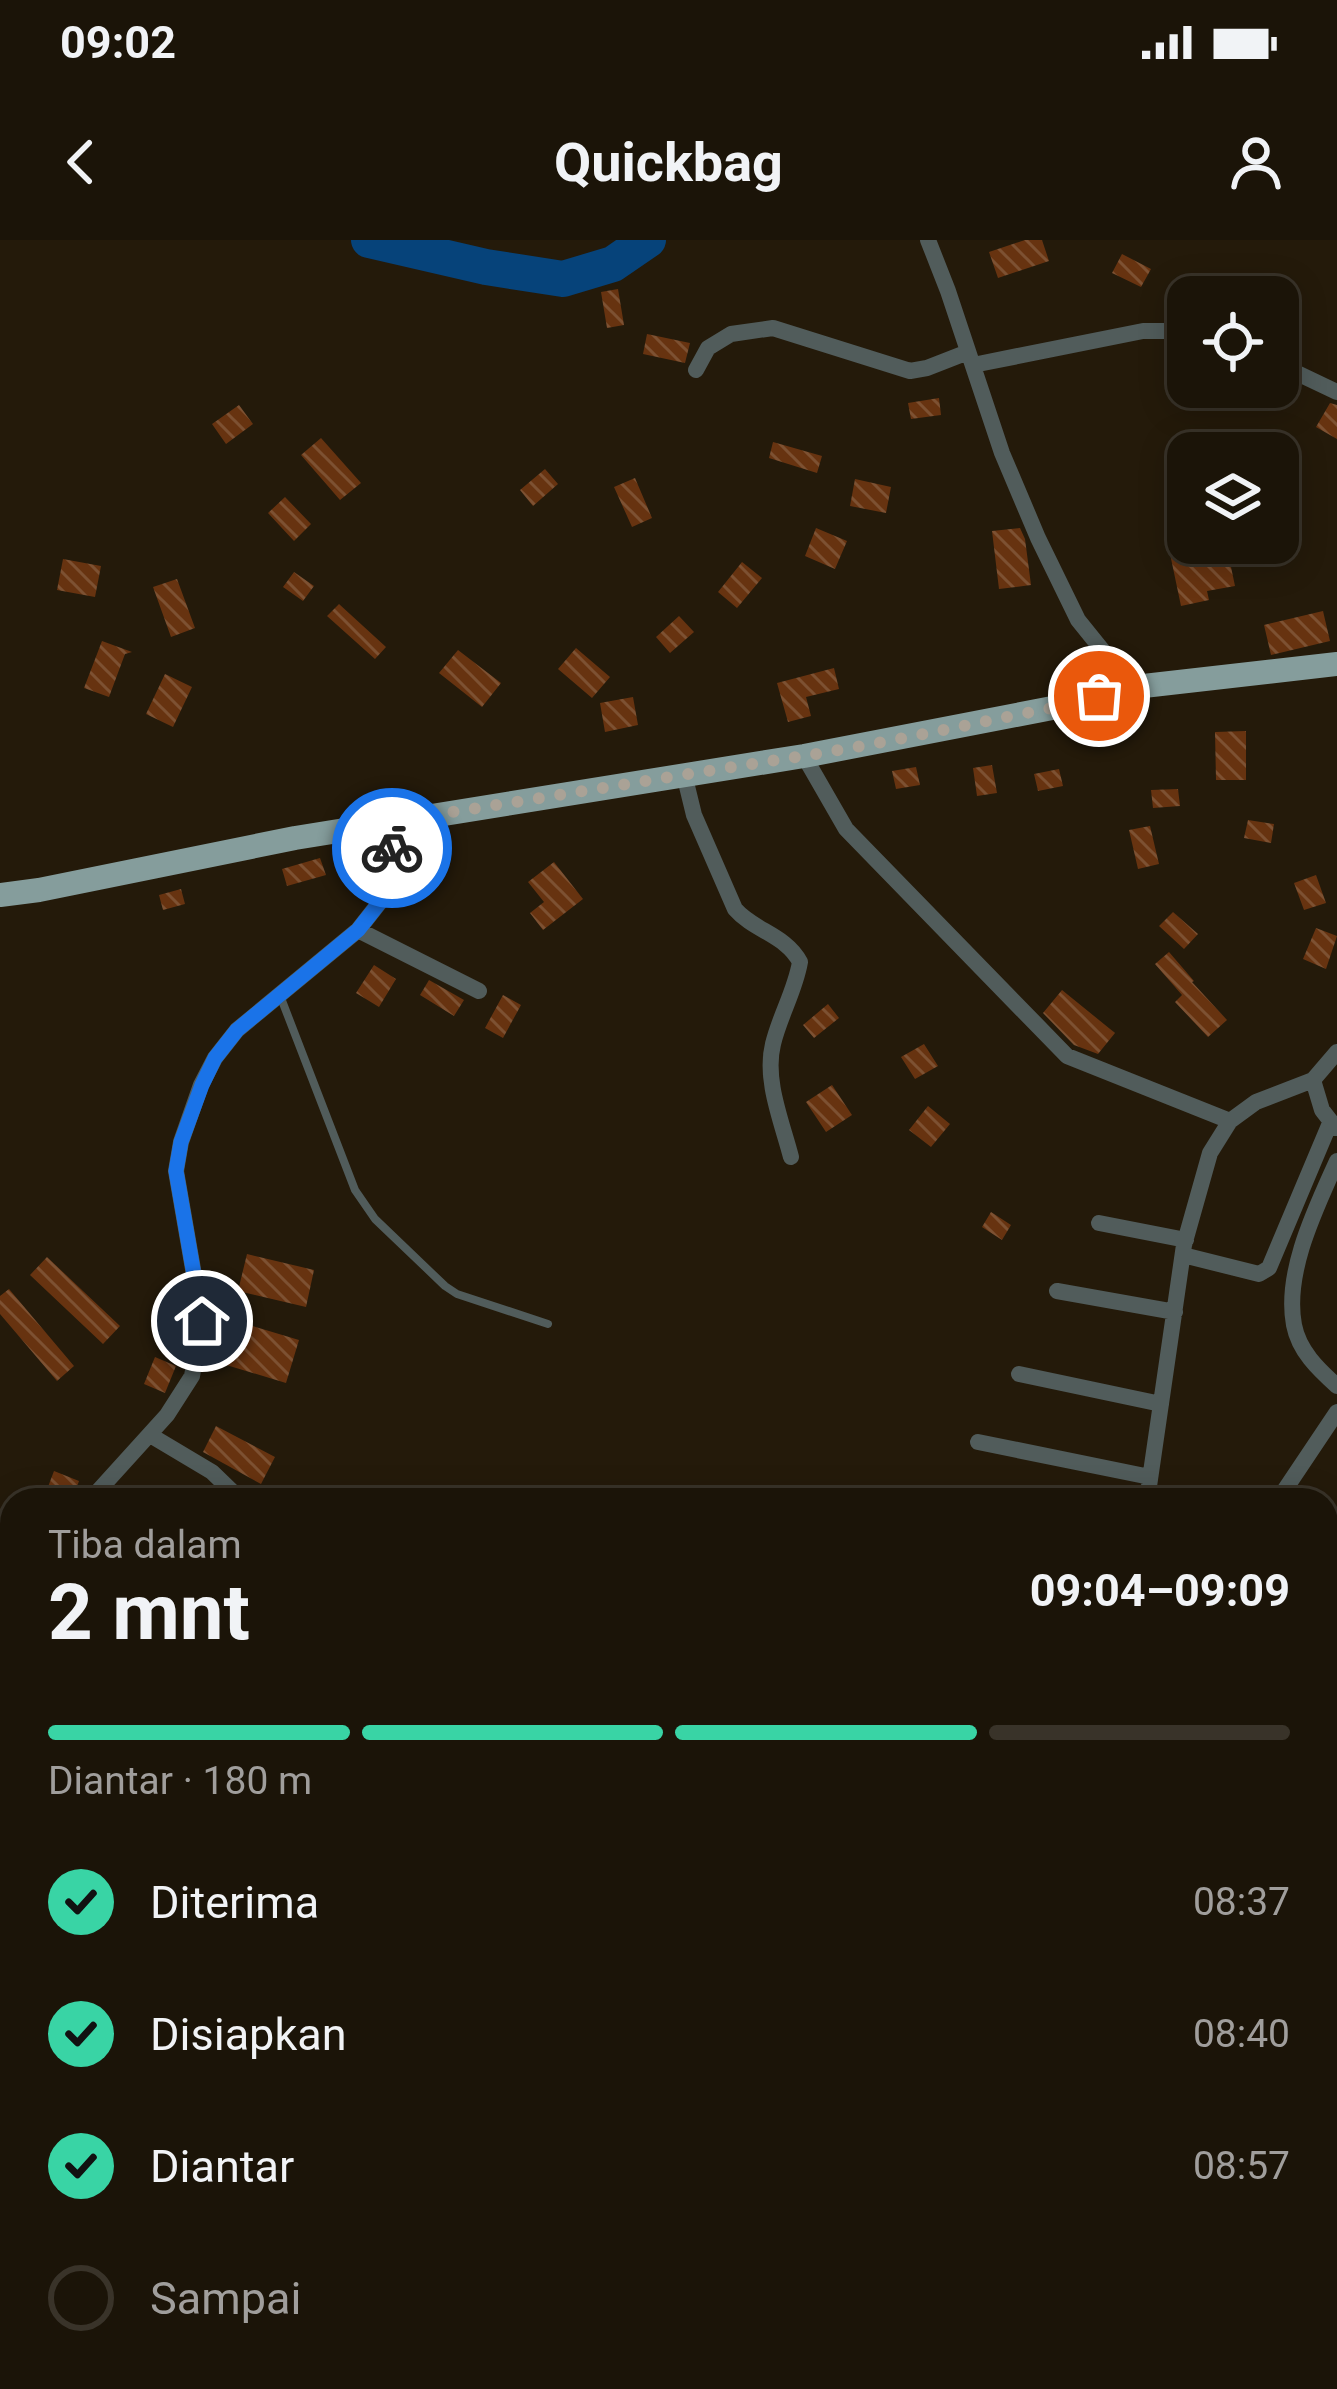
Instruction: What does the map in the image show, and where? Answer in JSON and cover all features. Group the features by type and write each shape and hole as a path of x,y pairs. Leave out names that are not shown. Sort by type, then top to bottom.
{"main road":[{"path":"0,895 395,821 805,756 1072,704 1126,688 1337,664"}],"street":[{"path":"928,240 1002,453 1038,538 1078,620 1126,688"},
{"path":"697,370 708,348 731,334 773,328 910,370 1167,331"},
{"path":"1299,374 1337,392"},
{"path":"805,756 846,830 1067,1056 1230,1120"},
{"path":"684,774 694,815 735,909 788,945 800,962 770,1060 790,1157"},
{"path":"102,1488 167,1415 192,1376 202,1321 176,1171 181,1142 202,1085 237,1030 358,930 380,902 395,821"},
{"path":"358,930 479,991"},
{"path":"1149,1488 1184,1247 1210,1153 1230,1120 1256,1102 1313,1080 1337,1052"},
{"path":"1100,1222 1259,1274 1269,1268 1334,1125 1322,1110 1313,1080"},
{"path":"1337,1161 1311,1217 1293,1294 1300,1342 1314,1365 1337,1386"},
{"path":"1057,1291 1174,1312"},
{"path":"1019,1373 1161,1404"},
{"path":"1286,1488 1337,1412"},
{"path":"150,1435 212,1472 229,1488"},
{"path":"978,1442 1150,1477"}],"lane":[{"path":"279,995 355,1190 375,1219 457,1294 548,1324"}],"building":[{"path":"1025,240 1042,240 1049,261 998,278 989,252"},
{"path":"1122,254 1151,269 1141,287 1112,273"},
{"path":"618,289 624,325 607,328 601,292"},
{"path":"647,334 690,343 685,363 643,354"},
{"path":"939,398 941,415 911,419 908,403"},
{"path":"1330,403 1337,405 1337,439 1316,427"},
{"path":"239,405 253,424 226,444 212,424"},
{"path":"321,438 361,483 340,500 301,455"},
{"path":"773,442 822,456 817,473 769,458"},
{"path":"545,469 558,484 533,506 520,490"},
{"path":"635,478 652,518 632,527 614,487"},
{"path":"855,479 891,487 886,513 850,506"},
{"path":"285,497 311,524 294,541 268,513"},
{"path":"816,528 847,541 835,569 805,556"},
{"path":"1020,528 1031,585 999,589 992,531"},
{"path":"63,559 101,566 95,597 57,590"},
{"path":"742,562 762,578 737,608 718,592"},
{"path":"1172,564 1230,564 1235,586 1207,591 1209,600 1181,606"},
{"path":"294,572 314,586 303,601 283,587"},
{"path":"177,579 195,628 171,637 153,587"},
{"path":"339,604 386,647 375,659 327,616"},
{"path":"1323,611 1330,641 1271,655 1264,625"},
{"path":"679,616 694,632 670,653 656,637"},
{"path":"102,641 132,652 125,654 109,697 84,688"},
{"path":"576,648 610,677 592,698 558,669"},
{"path":"458,650 501,683 482,707 439,673"},
{"path":"834,668 839,689 806,697 811,716 788,722 777,683"},
{"path":"165,674 192,687 173,727 146,714"},
{"path":"633,697 638,725 605,732 600,703"},
{"path":"1246,731 1246,780 1216,780 1215,732"},
{"path":"992,765 997,793 977,796 973,768"},
{"path":"916,767 920,785 896,789 892,771"},
{"path":"1059,769 1063,786 1038,791 1034,774"},
{"path":"1178,789 1180,806 1153,808 1151,790"},
{"path":"1248,820 1274,824 1271,843 1244,838"},
{"path":"1150,826 1159,864 1138,869 1129,830"},
{"path":"320,858 326,875 287,886 282,869"},
{"path":"554,862 583,899 543,930 530,913 544,902 528,882"},
{"path":"1316,875 1326,903 1304,910 1294,883"},
{"path":"181,889 185,904 163,910 159,895"},
{"path":"1173,912 1198,934 1184,949 1159,926"},
{"path":"1316,928 1337,936 1326,969 1303,959"},
{"path":"1169,952 1227,1020 1208,1037 1175,1002 1182,995 1155,964"},
{"path":"374,965 396,979 379,1007 356,993"},
{"path":"429,980 464,1000 454,1016 420,995"},
{"path":"1062,990 1115,1033 1098,1054 1074,1045 1043,1013"},
{"path":"503,995 521,1005 503,1038 485,1028"},
{"path":"828,1004 839,1018 814,1038 803,1025"},
{"path":"924,1044 938,1066 915,1079 901,1057"},
{"path":"832,1085 852,1115 826,1132 806,1102"},
{"path":"928,1106 950,1124 931,1147 909,1130"},
{"path":"991,1212 1011,1225 1002,1240 982,1227"},
{"path":"247,1254 314,1270 306,1307 238,1291"},
{"path":"47,1257 120,1326 103,1344 30,1275"},
{"path":"9,1289 74,1366 57,1381 0,1314 0,1296"},
{"path":"236,1321 299,1340 286,1383 223,1364"},
{"path":"155,1357 176,1366 165,1393 144,1384"},
{"path":"216,1426 275,1457 261,1484 203,1452"},
{"path":"54,1471 79,1481 76,1488 48,1488"}],"waterway":[{"path":"369,240 563,279 613,264 648,240"}],"way so far":[{"path":"392,848 395,821 805,756 1099,696"}],"route":[{"path":"202,1321 176,1171 181,1142 202,1085 237,1030 358,930 386,889 392,848"}]}
